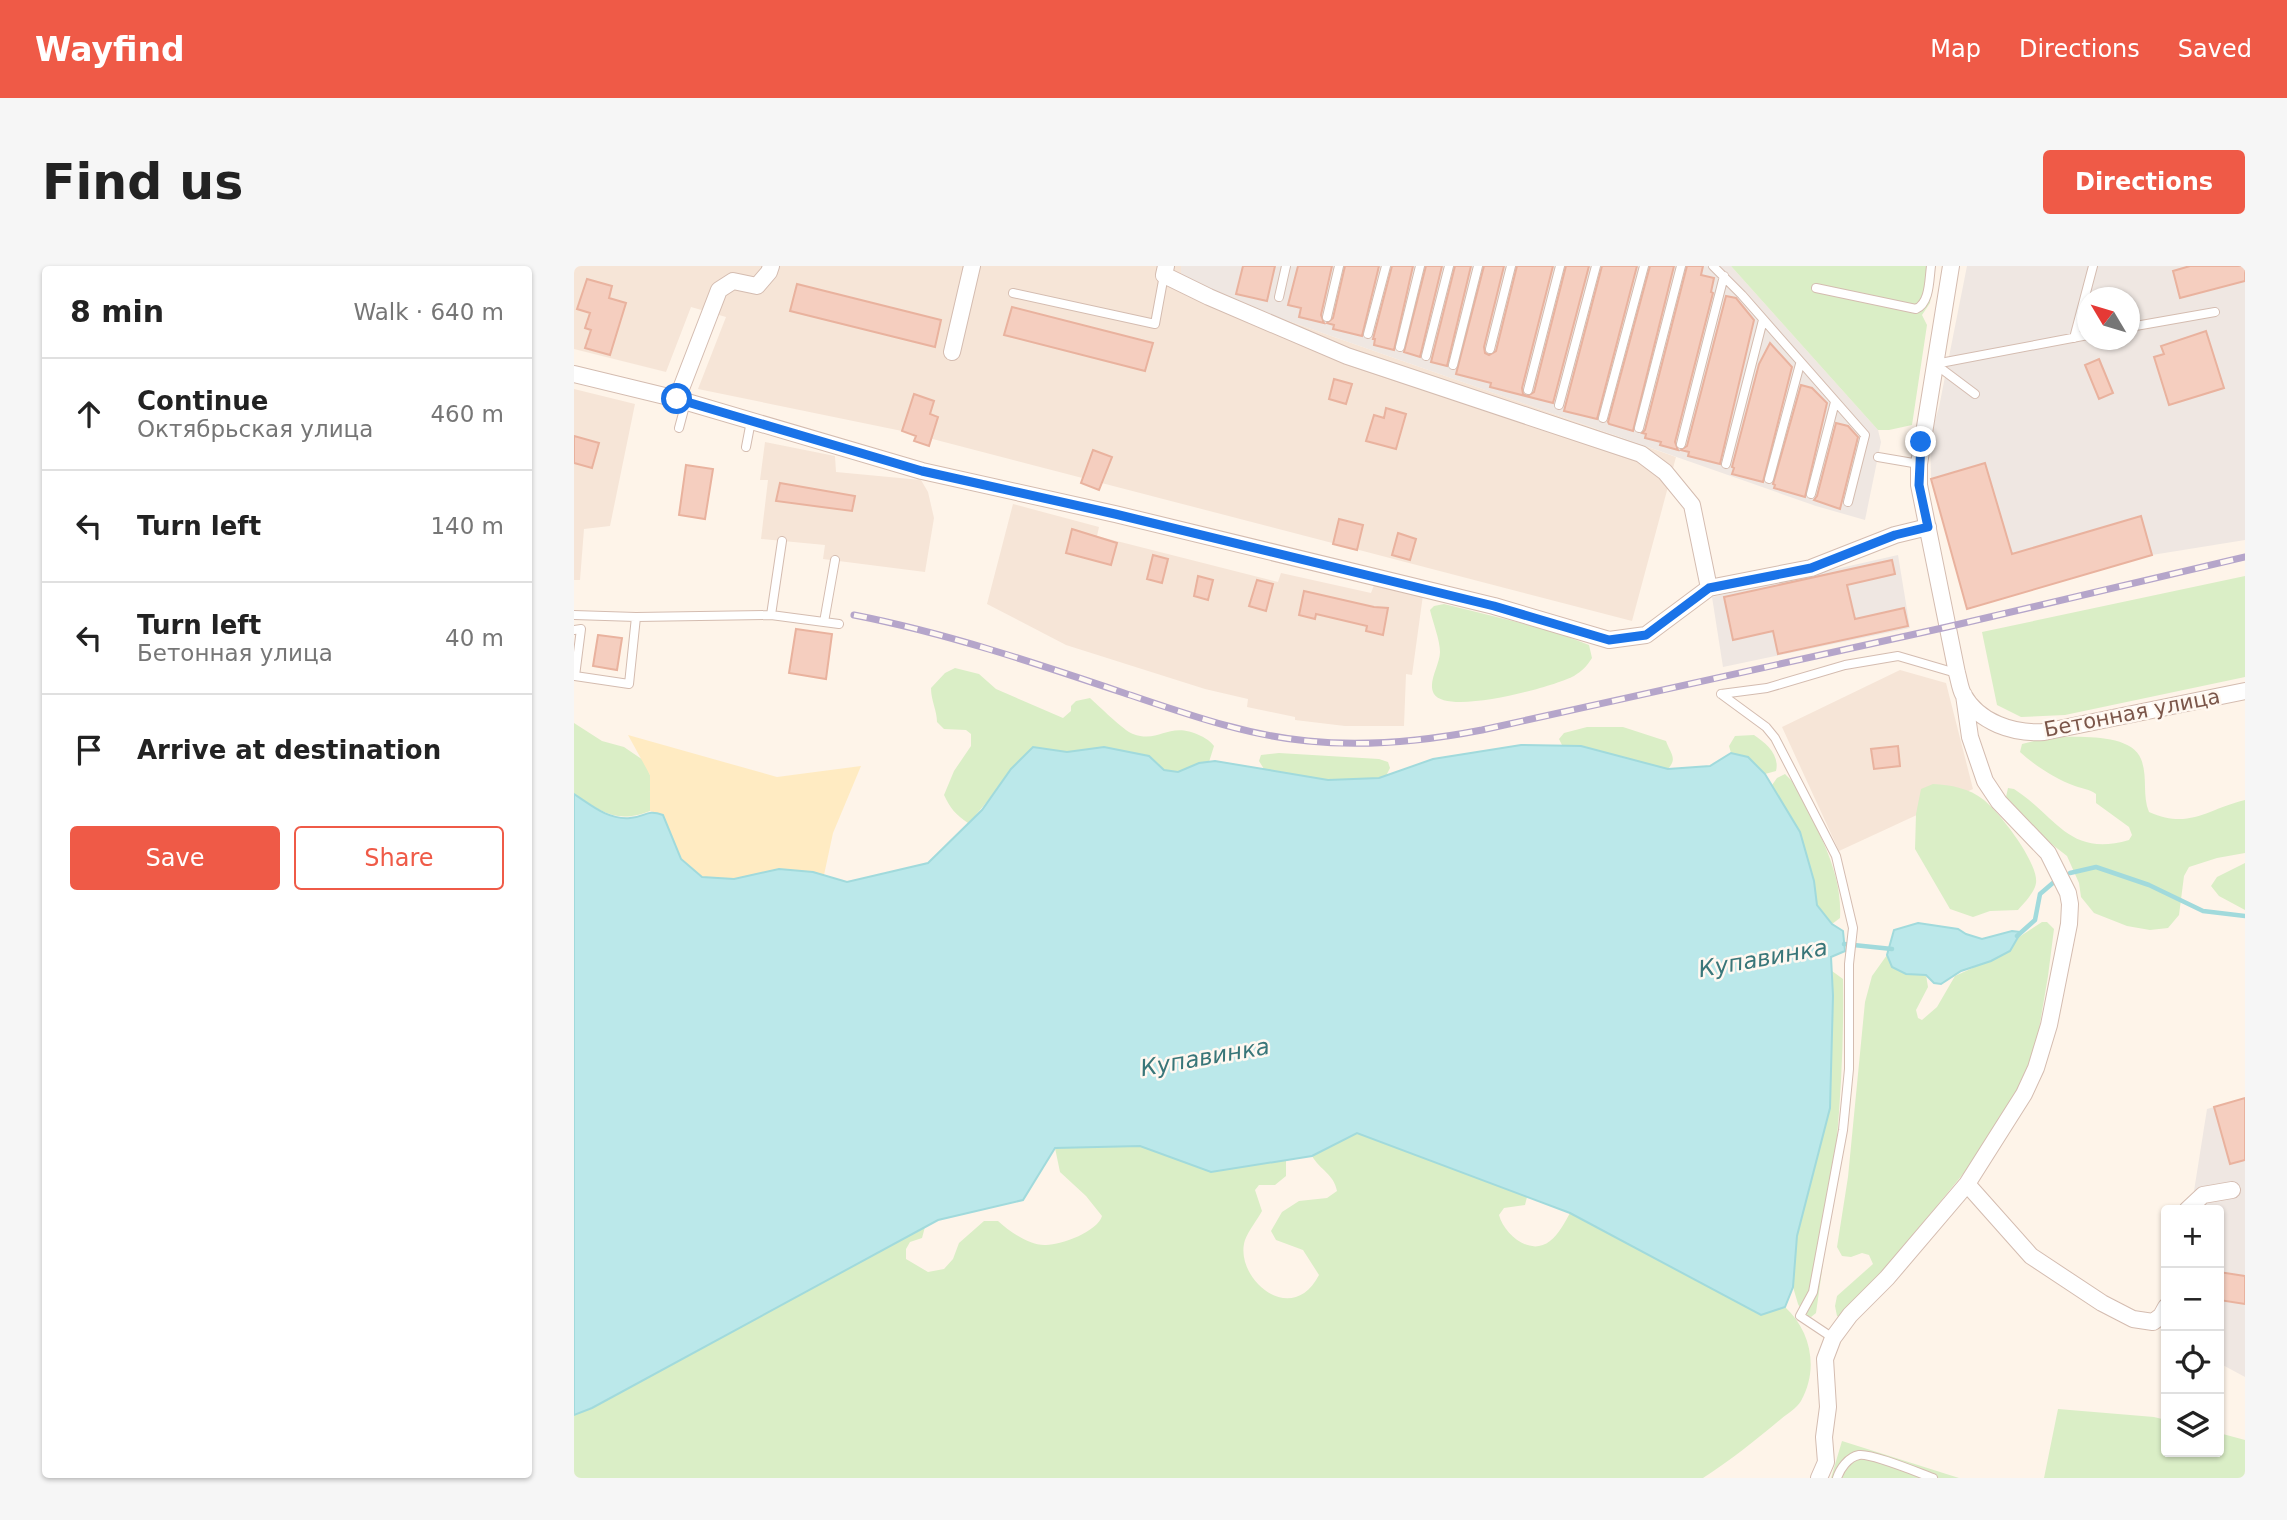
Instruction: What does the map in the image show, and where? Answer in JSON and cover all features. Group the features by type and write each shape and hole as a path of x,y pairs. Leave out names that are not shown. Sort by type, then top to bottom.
{"street":[{"path":"682,401 719,290 733,281 757,286 771,266"},
{"path":"951,352 972,266"},
{"name":"Бетонная улица","path":"1951,266 1919,464 1919,485 1957,673 1964,695 1978,712 1990,720 2026,733 2044,732 2245,691"},
{"path":"1165,270 1209,297 1347,356 1641,454 1665,471 1692,505 1709,588"},
{"path":"574,374 682,401 922,471 1115,514 1494,606 1609,640 1646,635 1709,588 1811,568 1895,535 1928,527"},
{"path":"1819,1478 1826,1462 1824,1437 1828,1406 1825,1359 1833,1338 1850,1315 1886,1278 1967,1184 2024,1094 2036,1068 2049,1024 2069,924 2068,893 2048,853 1999,802 1985,781 1970,737 1964,695"},
{"path":"1967,1184 2031,1256 2102,1303 2133,1319 2153,1322 2161,1316"},
{"path":"2192,1205 2203,1195 2232,1190"}],"lane":[{"path":"1279,297 1286,266"},
{"path":"1327,317 1339,266"},
{"path":"1368,334 1386,266"},
{"path":"1400,347 1420,266"},
{"path":"1426,356 1449,266"},
{"path":"1453,365 1478,266"},
{"path":"1490,349 1511,266"},
{"path":"1528,390 1560,266"},
{"path":"1559,405 1596,266"},
{"path":"1603,418 1644,266"},
{"path":"1639,429 1681,266"},
{"path":"1713,266 1865,435 1848,502"},
{"path":"1816,288 1916,309 1922,307 1926,301 1931,266"},
{"path":"2074,338 2093,266"},
{"path":"1013,293 1155,324 1165,270"},
{"path":"1681,444 1724,276"},
{"path":"2140,325 2215,312"},
{"path":"1726,464 1763,320"},
{"path":"1935,364 2077,337"},
{"path":"1769,479 1800,364"},
{"path":"1935,364 1975,394"},
{"path":"680,428 682,401"},
{"path":"1811,494 1835,402"},
{"path":"747,446 751,421"},
{"path":"1878,457 1919,464"},
{"path":"771,615 782,541"},
{"path":"824,622 835,560"},
{"path":"574,615 771,615 839,624"},
{"path":"574,630 581,629 575,676 629,684 636,617"},
{"path":"1833,1338 1800,1316 1813,1292 1843,1130 1849,1069 1849,964 1853,928 1836,856 1775,738 1766,727 1721,694 1767,688 1845,665 1898,656 1957,673"},
{"path":"1837,1478 1839,1471 1848,1461 1859,1455 1933,1478"}],"shaded area":[{"path":"574,266 1181,266 1181,278 1246,306 1676,457 1632,621 902,431 698,389 726,317 691,307 666,372 574,349"},
{"path":"1181,266 1731,266 1878,430 1881,442 1865,520 1816,506 1246,306 1181,278"},
{"path":"1967,266 2245,266 2245,540 2152,555 1967,609 1931,479 1930,437 1939,407"},
{"path":"574,389 635,404 610,526 584,529 580,580 574,580"},
{"path":"765,442 835,456 836,472 921,480 928,492 934,518 925,572 823,559 825,545 761,539 768,480 760,480"},
{"path":"1013,504 1099,527 1097,536 1278,582 1281,573 1371,593 1374,585 1423,595 1412,675 1406,674 1404,726 1345,726 1295,720 1295,717 1247,707 1248,699 1205,689 1066,645 987,604"},
{"path":"1898,555 1910,628 1723,667 1712,597"},
{"path":"1900,670 1946,683 1973,789 1839,851 1782,727"},
{"path":"2245,1098 2245,1377 2224,1366 2224,1205 2192,1205 2207,1109"}],"green space":[{"path":"1731,266 1935,266 1930,303 1922,315 1927,325 1912,425 1878,430"},
{"path":"2245,576 2245,677 2065,715 2021,717 1997,705 1982,632"},
{"path":"1444,604 1553,631 1589,645 1592,658 1574,676 1545,687 1479,701 1443,700 1434,694 1432,689 1440,652 1430,610 1434,606"},
{"path":"955,668 979,674 996,689 1063,718 1071,711 1071,706 1076,701 1090,698 1133,734 1151,736 1180,730 1190,732 1205,738 1214,746 1209,762 1199,763 1178,772 1164,770 1149,756 1104,747 1067,752 1033,747 968,823 954,811 944,795 954,771 971,746 971,734 966,730 944,729 937,722 931,693 931,688 945,673"},
{"path":"574,723 602,741 624,747 643,760 650,775 650,811 628,816 610,814 574,794"},
{"path":"1587,727 1623,727 1666,741 1672,762 1668,769 1581,746 1562,745 1559,739 1564,733"},
{"path":"1754,735 1774,755 1776,771 1765,774 1748,757 1731,753 1729,746 1735,736"},
{"path":"2050,737 2101,738 2126,744 2135,750 2143,765 2149,812 2163,817 2176,819 2198,816 2245,800 2245,853 2189,867 2184,876 2179,915 2168,928 2150,930 2127,926 2094,913 2081,897 2079,883 2067,856 2049,842 2006,797 2008,788 2014,789 2077,839 2109,844 2129,840 2132,835 2129,827 2096,803 2096,794 2053,776 2020,752 2022,744"},
{"path":"1279,753 1379,759 1388,762 1390,768 1386,776 1379,778 1328,780 1264,769 1259,761 1261,755"},
{"path":"1785,774 1794,783 1832,865 1840,900 1840,918 1832,924 1817,905 1814,881 1772,785 1777,778"},
{"path":"1933,784 1960,788 1978,796 1991,806 2017,838 2031,863 2036,883 2018,910 1990,911 1973,917 1950,909 1915,849 1916,814 1921,789"},
{"path":"2245,863 2245,910 2219,896 2211,886 2217,877"},
{"path":"2042,922 2047,922 2054,929 2048,976 2036,1047 2016,1097 1981,1152 1844,1319 1837,1316 1837,1296 1873,1264 1869,1255 1862,1253 1851,1257 1842,1256 1837,1247 1848,1177 1865,1002 1872,976 1887,955 1892,967 1906,974 1926,975 1928,987 1916,1010 1918,1018 1922,1020 1937,1007 1955,976 2010,951 2019,937"},
{"path":"1832,971 1843,979 1840,1105 1822,1271 1816,1313 1811,1317 1804,1315 1793,1287 1797,1236 1830,1108"},
{"path":"1357,1133 1527,1197 1525,1205 1504,1208 1499,1215 1512,1236 1526,1245 1542,1245 1550,1241 1570,1213 1761,1315 1785,1307 1801,1327 1810,1351 1810,1376 1801,1401 1753,1442 1703,1478 574,1478 574,1415 592,1408 925,1227 922,1238 910,1242 906,1249 906,1259 928,1272 944,1269 953,1259 959,1243 984,1221 998,1221 1021,1238 1040,1245 1061,1243 1087,1232 1102,1216 1086,1196 1060,1172 1055,1148 1140,1146 1211,1172 1286,1160 1286,1176 1275,1185 1259,1185 1255,1190 1262,1211 1245,1240 1244,1254 1248,1269 1256,1282 1267,1292 1294,1298 1307,1291 1319,1275 1303,1250 1276,1240 1271,1231 1282,1212 1299,1201 1327,1198 1337,1191 1333,1180 1312,1156"},
{"path":"2058,1409 2161,1419 2161,1457 2224,1457 2224,1434 2245,1440 2245,1478 2044,1478"},
{"path":"1842,1441 1959,1478 1831,1478"}],"sand":[{"path":"628,735 777,777 861,766 833,833 824,875 779,869 734,879 702,877 681,859 663,815 650,811 650,775"}],"water":[{"name":"Купавинка","path":"1521,745 1581,746 1668,769 1710,766 1731,753 1748,757 1765,774 1800,832 1814,881 1817,905 1832,924 1843,931 1845,951 1831,957 1833,996 1830,1108 1797,1236 1793,1287 1785,1307 1761,1315 1570,1213 1357,1133 1312,1156 1211,1172 1140,1146 1055,1148 1023,1200 938,1220 592,1408 574,1415 574,794 614,817 630,818 649,813 663,815 681,859 702,877 734,879 779,869 813,872 847,882 928,863 982,810 1011,769 1033,747 1067,752 1104,747 1149,756 1164,770 1178,772 1199,763 1215,761 1328,780 1379,778 1433,759"},
{"path":"1918,923 1958,929 1982,939 2012,931 2021,932 2010,951 1961,971 1941,984 1934,983 1926,975 1906,974 1892,967 1887,955 1894,930"}],"building":[{"path":"1243,266 1275,266 1267,301 1236,294"},
{"path":"1298,266 1332,266 1321,315 1324,323 1299,317 1301,308 1288,305"},
{"path":"1345,266 1379,266 1362,336 1333,329 1334,325 1327,323 1333,318"},
{"path":"1392,266 1413,266 1394,350 1374,345 1373,339"},
{"path":"1426,266 1442,266 1420,357 1404,352"},
{"path":"1455,266 1471,266 1447,366 1431,362"},
{"path":"1484,266 1504,266 1484,347 1485,353 1489,355 1496,351 1517,266 1553,266 1522,388 1523,394 1527,396 1534,392 1566,266 1589,266 1553,403 1490,387 1491,383 1456,374"},
{"path":"1602,266 1637,266 1597,419 1564,411"},
{"path":"1650,266 1674,266 1633,431 1608,422"},
{"path":"1687,266 1703,266 1701,275 1714,278 1713,293 1675,442 1678,450 1645,438 1646,434 1642,433 1645,430"},
{"path":"2190,266 2245,266 2245,281 2180,298 2173,271"},
{"path":"587,279 612,286 609,298 626,303 610,355 585,348 591,330 585,328 590,313 577,309"},
{"path":"797,284 941,320 935,347 790,311"},
{"path":"1726,296 1736,298 1754,320 1720,464 1688,456 1689,452 1681,450 1687,446"},
{"path":"1012,307 1153,343 1145,371 1004,335"},
{"path":"2206,331 2224,388 2169,405 2154,357 2164,354 2161,346"},
{"path":"1770,343 1792,367 1763,482 1732,474 1732,467 1759,364"},
{"path":"2099,359 2113,393 2099,399 2085,365"},
{"path":"1334,379 1352,384 1346,404 1329,399"},
{"path":"1801,385 1812,388 1827,403 1805,497 1774,488 1773,484"},
{"path":"914,394 934,401 930,414 938,417 929,446 914,441 916,436 902,431"},
{"path":"1386,408 1406,414 1396,449 1366,441 1374,415 1384,418"},
{"path":"1836,423 1848,426 1858,437 1840,509 1814,500"},
{"path":"574,436 599,443 592,468 574,463"},
{"path":"1093,450 1112,457 1099,490 1081,483"},
{"path":"1985,463 2012,554 2141,516 2152,555 1967,609 1931,479"},
{"path":"686,465 713,469 705,519 679,515"},
{"path":"780,483 855,496 852,511 776,501"},
{"path":"1339,519 1363,525 1357,550 1333,544"},
{"path":"1072,529 1117,543 1111,565 1066,553"},
{"path":"1398,533 1416,539 1410,560 1392,555"},
{"path":"1153,555 1168,559 1162,583 1147,579"},
{"path":"1892,560 1895,574 1847,585 1855,619 1904,608 1908,626 1778,654 1773,631 1733,640 1724,597"},
{"path":"1198,576 1213,580 1208,600 1194,596"},
{"path":"1257,580 1273,584 1266,611 1249,606"},
{"path":"1304,591 1388,608 1383,635 1366,631 1367,626 1316,614 1315,619 1299,615"},
{"path":"796,629 832,634 826,679 789,673"},
{"path":"598,635 622,638 617,670 593,666"},
{"path":"1898,746 1900,766 1874,769 1871,749"},
{"path":"2245,1098 2245,1160 2230,1164 2214,1107"},
{"path":"2224,1273 2245,1276 2245,1304 2224,1301"}],"waterway":[{"path":"2070,873 2096,867 2149,885 2203,911 2245,916"},
{"path":"2017,936 2035,920 2040,894 2054,882"},
{"path":"1844,944 1892,949"}],"railway":[{"path":"854,615 990,650 1192,715 1261,734 1330,743 1374,743 1417,740 1482,730 1947,627 2245,557"}],"route":[{"path":"677,399 922,471 1115,514 1494,606 1609,640 1646,635 1709,588 1811,568 1872,543 1928,527 1919,485 1921,442"}]}
